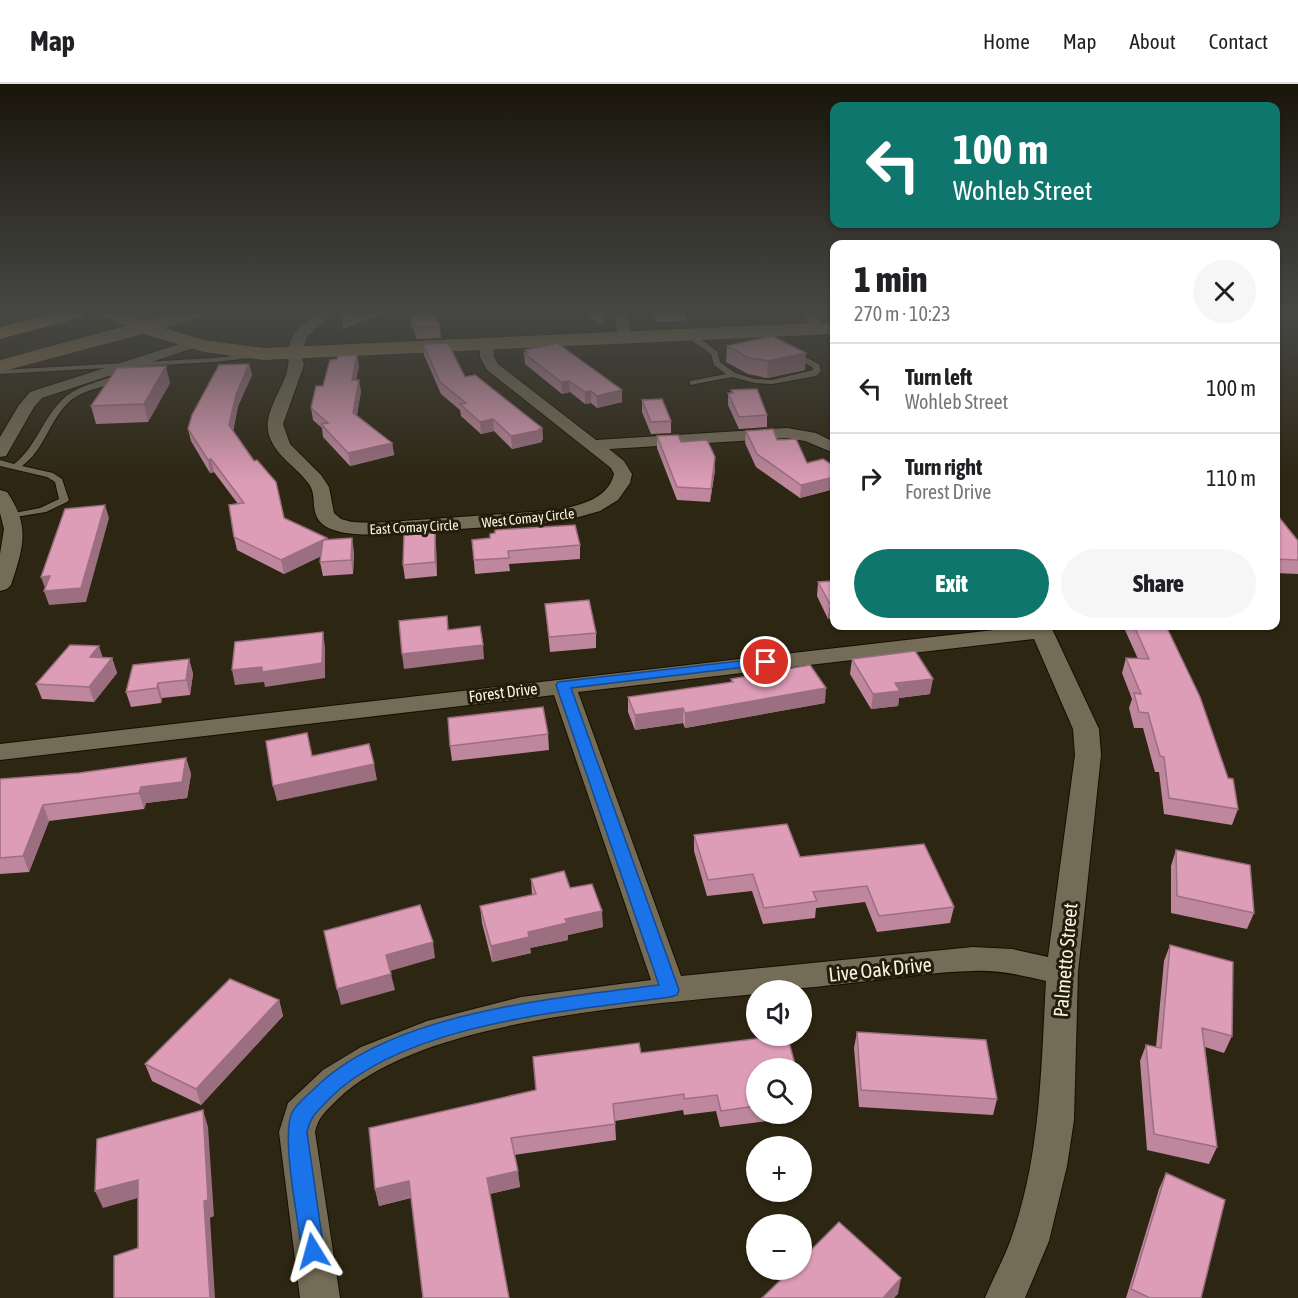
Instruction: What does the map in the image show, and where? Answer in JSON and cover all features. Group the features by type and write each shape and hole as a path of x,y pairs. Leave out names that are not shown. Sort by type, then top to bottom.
{"street":[{"path":"0,452 27,405 36,395 113,370"},
{"name":"East Comay Circle","path":"294,370 275,424 276,434 280,445 315,479 322,490 325,515 329,520 351,528 363,529 473,524"},
{"name":"West Comay Circle","path":"473,524 579,513 605,500 617,489 622,474 618,465 594,445 495,370"},
{"path":"594,445 787,433 810,437 830,446"},
{"path":"0,495 12,516 14,540 0,585"},
{"name":"Forest Drive","path":"0,752 1023,630"},
{"name":"Palmetto Street","path":"1005,1298 1030,1241 1049,1166 1056,1120 1062,972 1088,755 1086,729 1041,630"},
{"path":"563,685 670,990"},
{"name":"Live Oak Drive","path":"320,1298 297,1132 301,1114 335,1080 373,1058 437,1032 522,1010 670,990 973,959 1012,961 1062,972"}],"lane":[{"path":"2,371 30,370"},
{"path":"16,466 26,460 56,414 73,394 136,370"},
{"path":"725,370 732,375 770,384 813,374 817,370"},
{"path":"693,383 732,375"},
{"path":"0,464 50,475 59,481 64,500 43,510 12,516"}],"building":[{"path":"116,370 164,370 144,404 91,406"},
{"path":"216,370 247,370 236,395 229,425 254,461 257,460 276,482 284,518 327,538 281,560 234,537 229,505 244,503 211,459 208,460 188,429 192,415"},
{"path":"327,370 354,370 352,380 359,380 353,413 392,443 348,453 321,424 328,423 311,408 316,386 323,386"},
{"path":"434,370 461,370 465,377 475,375 542,428 511,436 493,419 480,422 460,404 466,403 440,382"},
{"path":"545,370 594,370 622,390 597,396 591,391 585,392 569,381 561,382"},
{"path":"757,389 767,415 739,417 728,393 733,393 731,390"},
{"path":"662,399 671,421 651,422 642,400"},
{"path":"773,429 777,440 796,439 807,463 823,459 830,463 830,478 801,485 757,454 746,431"},
{"path":"678,435 681,442 707,440 715,457 711,489 677,487 657,436"},
{"path":"105,505 81,588 44,591 50,576 41,577 65,509"},
{"path":"1280,518 1298,541 1298,560 1280,559"},
{"path":"575,525 580,545 508,551 509,558 474,560 472,540 490,538 490,534 495,533 495,530"},
{"path":"435,533 435,562 403,565 404,535"},
{"path":"352,538 351,560 320,562 323,540"},
{"path":"830,581 830,604 818,582"},
{"path":"589,600 596,633 549,637 545,604"},
{"path":"447,616 448,630 480,626 483,645 402,654 399,621"},
{"path":"1136,630 1168,630 1200,697 1228,778 1233,779 1238,809 1169,798 1164,757 1160,756 1148,713 1139,712 1134,693 1141,694 1126,658 1149,659"},
{"path":"323,632 322,663 262,672 262,667 232,670 235,642"},
{"path":"70,645 99,646 90,657 112,658 89,687 36,684"},
{"path":"915,651 933,679 895,683 900,691 873,694 852,659"},
{"path":"189,659 186,680 158,683 157,688 126,692 133,665"},
{"path":"810,665 826,688 685,713 683,708 635,715 628,697 733,682 731,679"},
{"path":"543,707 548,734 450,746 448,718"},
{"path":"307,733 312,756 369,744 374,764 273,786 266,741"},
{"path":"186,758 182,782 141,787 139,793 43,805 23,856 0,858 0,779 79,773"},
{"path":"787,824 800,857 924,844 954,907 879,916 867,886 813,892 817,901 764,908 753,874 708,880 694,835"},
{"path":"1176,850 1250,865 1254,913 1177,896"},
{"path":"564,871 570,888 592,884 602,911 565,919 567,923 528,932 529,937 491,946 480,906 536,894 531,879"},
{"path":"420,905 433,942 386,955 391,974 337,989 324,931"},
{"path":"1170,945 1233,962 1232,1036 1202,1028 1217,1147 1154,1134 1146,1045 1161,1048"},
{"path":"230,979 279,1000 196,1089 145,1064"},
{"path":"857,1032 986,1040 997,1099 861,1090"},
{"path":"746,1040 746,1046 790,1046 793,1058 746,1058 746,1107 721,1111 717,1095 684,1099 684,1094 613,1104 615,1124 511,1138 518,1171 487,1178 509,1298 423,1298 409,1181 375,1189 369,1128 536,1090 533,1057 639,1043 641,1053"},
{"path":"203,1110 208,1200 204,1201 210,1298 114,1298 114,1256 138,1248 138,1180 95,1191 97,1139"},
{"path":"1166,1173 1225,1200 1201,1298 1150,1298 1131,1289"},
{"path":"839,1222 901,1278 883,1298 762,1298 781,1280 812,1280 812,1249"}],"route":[{"path":"313,1251 297,1132 301,1114 335,1080 373,1058 427,1035 522,1010 670,990 563,685 766,662"}]}
